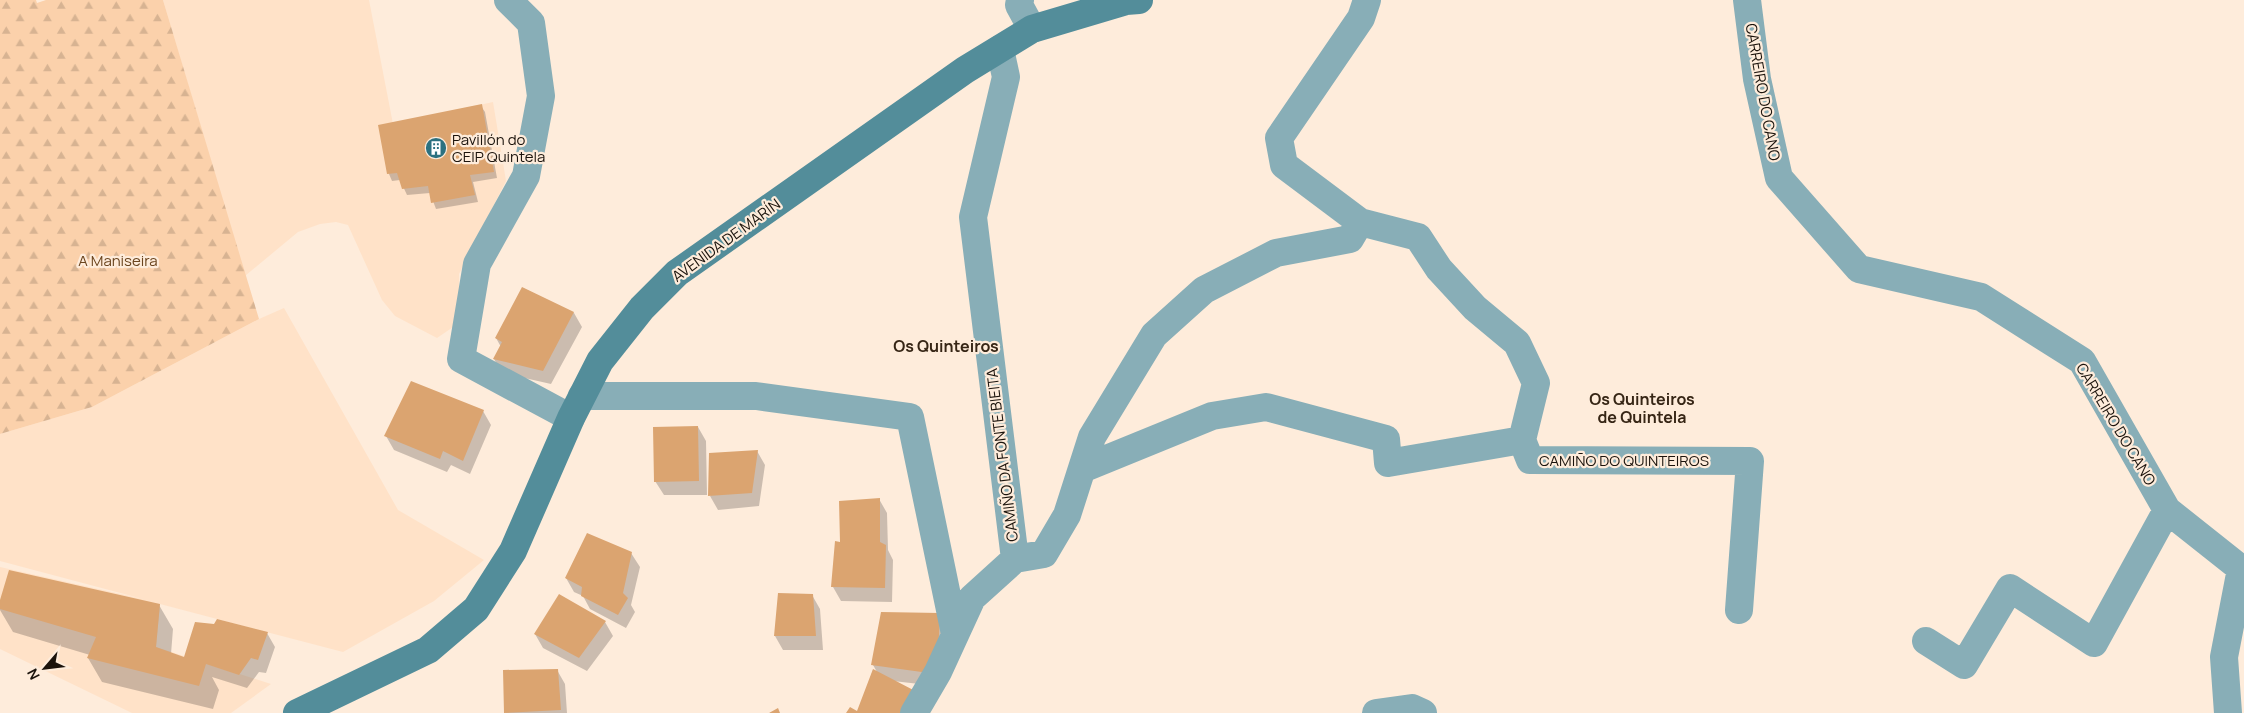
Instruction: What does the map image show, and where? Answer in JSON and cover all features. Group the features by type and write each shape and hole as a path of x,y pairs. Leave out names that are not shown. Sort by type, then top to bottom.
{"main road":[{"name":"AVENIDA DE MARÍN","path":"297,713 428,650 476,609 513,551 577,407 600,361 642,308 677,273 965,70 1032,29 1126,1 1138,0"}],"street":[{"path":"508,0 531,23 541,96 526,176 477,264 461,359 577,407 756,396 910,417 955,634"},
{"path":"1020,0 1019,5 1032,29"},
{"path":"1015,559 1044,554 1067,515 1092,437 1154,335 1204,290 1276,253 1350,239 1360,222 1284,165 1279,138 1361,18 1368,0"},
{"name":"CARREIRO DO CANO","path":"1747,0 1757,79 1779,178 1858,269 1981,298 2082,361 2167,510 2243,570"},
{"name":"CAMIÑO DA FONTE BIEITA","path":"914,713 938,672 972,598 1015,559 974,217 1006,77 1000,49"},
{"name":"CAMIÑO DO QUINTEIROS","path":"1360,222 1418,237 1439,269 1476,308 1517,343 1536,383 1522,440 1530,460 1750,461 1739,610"},
{"path":"1082,469 1212,416 1266,408 1386,439 1388,463 1522,440"},
{"path":"1926,640 1964,665 2010,588 2094,643 2167,510"},
{"path":"2228,713 2224,657 2243,570"},
{"path":"1376,713 1412,708 1423,713"}],"shaded area":[{"path":"163,0 369,0 393,124 493,102 506,181 459,274 459,323 437,338 395,316 382,300 348,225 336,222 320,224 298,232 245,276"},
{"path":"284,308 398,510 484,560 434,601 343,652 160,604 156,647 271,684 231,713 132,713 0,649 0,567 143,599 0,561 0,434 92,407 259,319"}],"green space":[{"name":"A Maniseira","path":"0,0 36,0 37,3 46,0 163,0 259,319 92,407 0,434"}],"building":[{"name":"Pavillón do CEIP Quintela","path":"482,104 494,172 470,175 475,195 431,203 428,186 402,189 397,173 387,174 378,125"},
{"path":"522,287 574,312 543,371 493,359 502,342 495,338"},
{"path":"411,381 484,410 463,461 443,451 440,459 384,436"},
{"path":"698,426 699,481 654,482 653,427"},
{"path":"758,450 752,493 708,496 709,453"},
{"path":"880,498 880,542 886,545 885,588 831,587 835,541 840,542 839,501"},
{"path":"587,533 632,552 623,593 628,598 618,615 581,596 582,587 565,578"},
{"path":"9,570 160,604 156,647 184,657 195,622 214,624 217,619 268,632 258,660 251,658 239,675 206,664 199,686 87,658 96,637 0,609 0,600"},
{"path":"778,593 813,594 816,636 774,636"},
{"path":"559,594 606,621 579,658 534,634"},
{"path":"881,612 940,613 938,656 929,673 871,665"},
{"path":"558,669 561,710 504,713 503,670"},
{"path":"873,669 919,693 908,713 846,713 850,707 857,711"},
{"path":"778,708 780,713 769,713"}],"place":[{"name":"Pavillón do CEIP Quintela","path":"436,148"}],"district":[{"name":"Os Quinteiros","path":"946,346"},
{"name":"Os Quinteiros de Quintela","path":"1642,408"}]}
